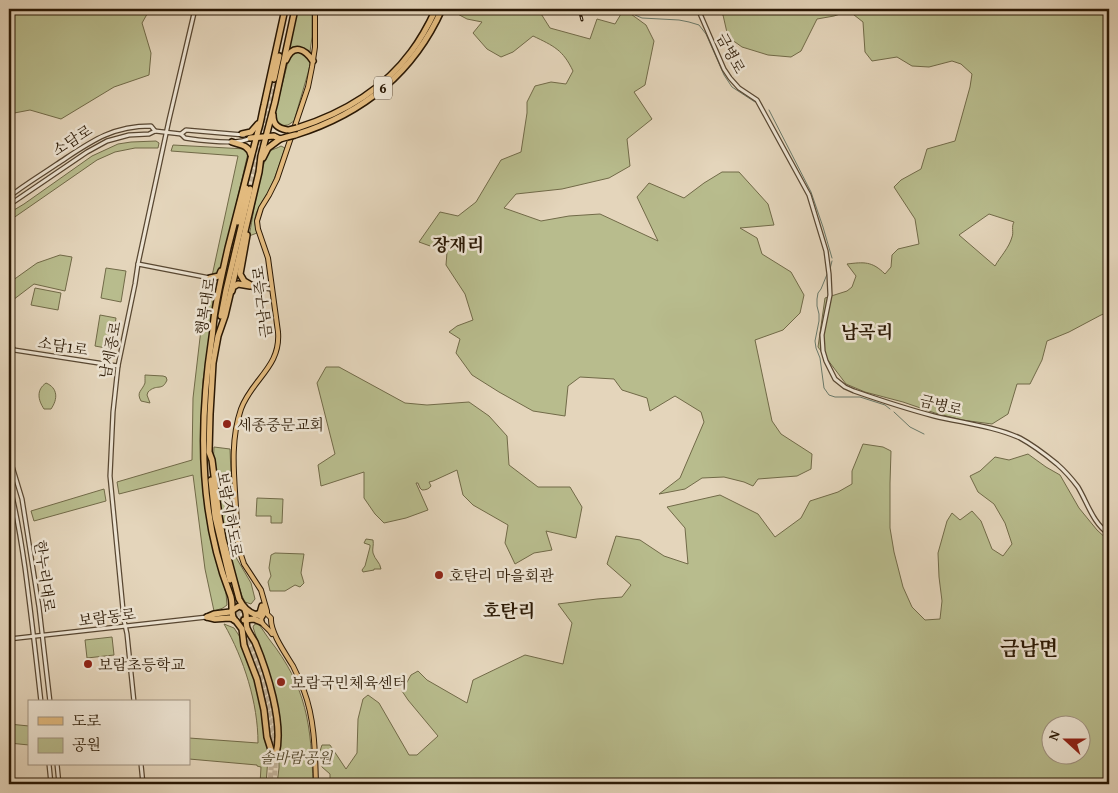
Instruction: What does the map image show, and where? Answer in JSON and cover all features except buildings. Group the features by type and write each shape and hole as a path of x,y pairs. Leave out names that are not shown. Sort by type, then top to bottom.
{"highway":[{"path":"277,77 286,9"},
{"name":"행복대로","path":"244,609 229,583 214,540 204,475 215,336 214,318 251,156 253,138 261,119 286,9"},
{"name":"행복대로","path":"215,336 225,316 275,102 277,77 293,9"},
{"name":"6","path":"274,136 278,132 315,122 354,104 372,91 386,80 411,53 427,28 436,9"},
{"name":"6","path":"280,139 317,128 349,112 372,97 400,72 423,43 442,9"},
{"path":"277,77 287,56 293,50 304,51 313,61"},
{"path":"265,99 266,104 269,106 275,102"},
{"path":"275,102 272,117 274,122 277,127 288,130"},
{"path":"242,134 251,132 257,127 261,119"},
{"path":"260,166 268,148 280,139 274,136"},
{"name":"소담로","path":"253,138 274,136"},
{"path":"232,142 246,146 250,150 251,156"},
{"path":"249,164 252,160 255,160 259,162 260,166"},
{"path":"215,336 222,288 248,189"},
{"path":"247,220 248,230 240,274 244,281 254,287"},
{"path":"210,278 221,274 228,251"},
{"path":"210,278 218,286 218,296"},
{"path":"229,296 233,288 238,284 254,287"},
{"name":"행복대로","path":"207,452 212,460 232,611"},
{"path":"222,616 230,603 229,583"},
{"path":"259,620 262,606"},
{"path":"207,617 215,619 236,607 241,607 259,620"},
{"path":"222,616 238,627 241,633 257,679 264,710 267,736 274,754 278,744 275,709 264,667 245,619 247,614 244,609"},
{"path":"232,611 232,616 242,629 244,645"},
{"path":"250,632 249,624 251,621 259,620 265,615"},
{"path":"222,616 241,621 245,619 259,620"},
{"path":"244,645 247,639 254,640"}],"main road":[{"name":"금남구즉로","path":"265,615 260,590 244,564 239,550 233,447 238,420 246,398 271,364 277,351 278,338 268,258 258,229 258,215 277,179 308,88 315,48 315,9"},
{"name":"금남구즉로","path":"258,587 257,590 265,615"},
{"path":"265,615 271,618 270,623 295,671 308,702 314,739 316,784"},
{"path":"259,620 267,625 270,623"},
{"path":"259,620 268,628 283,650"}],"street":[{"name":"남세종로","path":"134,700 110,476 112,412 118,366 138,264 194,9"},
{"name":"금병로","path":"698,9 724,69 739,88 757,100 804,186 811,203 828,262 830,295 822,336 823,351 835,379 854,391 888,402 933,416 1020,438 1060,466 1078,488 1097,523 1109,534"},
{"name":"소담로","path":"9,197 96,138 141,126 151,126 155,131"},
{"name":"소담로","path":"181,134 186,130 242,134 253,138"},
{"name":"소담로","path":"9,205 86,152 118,138 135,134 149,134 155,131 181,134 185,138 232,142 245,142 253,138"},
{"path":"138,264 210,278"},
{"path":"254,287 271,289"},
{"name":"소담1로","path":"9,342 14,350 118,366"},
{"path":"9,354 14,350"},
{"name":"한누리대로","path":"9,456 22,498 39,607 50,700"},
{"name":"한누리대로","path":"9,485 22,550 41,700"},
{"name":"보람동로","path":"9,640 207,617"},
{"path":"49,766 51,784"},
{"path":"57,766 59,784"},
{"path":"141,766 143,784"}],"green space":[{"path":"9,9 150,9 142,23 151,53 149,75 114,87 61,119 30,110 9,114"},
{"path":"297,9 312,9 310,52 290,51 288,49"},
{"path":"452,9 538,9 550,28 590,39 597,19 615,24 624,9 646,25 654,41 645,85 634,92 652,119 627,139 630,166 609,178 562,189 516,194 504,208 541,221 569,216 600,214 658,241 637,197 649,183 684,198 722,172 739,172 768,204 774,225 740,228 757,238 762,254 791,272 804,295 800,313 783,330 755,340 772,421 781,434 812,454 811,469 797,476 758,479 753,486 724,477 702,478 685,489 659,494 680,478 704,422 701,412 675,396 650,411 647,398 622,390 614,379 580,377 568,386 565,416 533,411 472,375 456,353 460,339 449,332 457,326 473,320 465,294 446,265 447,252 419,242 440,212 458,216 476,202 501,160 521,152 527,102 535,86 551,82 566,84 573,71 557,49 533,36 513,52 501,57 487,49 473,33 482,22 467,19 452,11"},
{"path":"712,9 1109,9 1109,312 1047,341 1042,360 1030,384 1017,384 1008,414 992,424 962,420 865,392 846,384 818,347 825,298 847,291 852,287 856,276 847,264 868,263 885,274 891,267 892,255 898,249 919,244 915,219 894,187 901,180 921,169 927,149 955,141 972,74 961,64 952,61 929,67 912,66 897,57 872,61 865,52 863,22 849,11 817,19 801,51 791,57 768,55 742,47 728,37 723,15","holes":["989,214 1014,222 1011,241 995,266 959,235"]},
{"path":"296,52 304,53 311,60 294,121 288,125 279,126 274,116 289,58"},
{"path":"156,141 159,143 158,148 135,148 115,152 97,160 9,221 9,213 92,156 118,144"},
{"path":"173,145 246,149 248,153 220,274 212,276 238,156 171,151"},
{"path":"281,146 285,148 276,174 256,214 257,233 249,236 257,191 266,157 270,151"},
{"path":"60,255 72,257 65,291 34,284 9,303 9,283 37,263"},
{"path":"106,268 126,271 121,302 101,298"},
{"path":"210,282 216,284 216,289 203,380 201,457 204,492 227,605 214,611 205,569 193,475 119,494 117,482 192,460 193,398 203,312"},
{"path":"35,288 61,293 58,310 31,305"},
{"path":"100,315 116,318 111,349 95,346"},
{"path":"326,367 339,367 405,403 427,405 469,402 489,416 507,436 509,465 538,487 570,487 582,507 576,538 546,531 552,550 534,553 515,564 505,543 508,525 473,505 463,495 457,470 429,482 431,486 426,490 422,490 418,483 416,483 428,510 384,523 364,498 364,472 321,486 318,465 335,454 317,383"},
{"path":"145,375 163,376 167,380 163,386 151,389 148,392 147,395 150,403 141,401 139,396 145,383"},
{"path":"46,383 53,388 56,394 51,409 44,409 39,399 39,392"},
{"path":"863,444 883,447 891,451 890,528 894,552 903,587 912,607 925,620 940,619 942,601 938,553 947,521 952,513 960,520 972,511 981,521 992,549 1003,556 1012,544 1005,523 994,504 978,492 970,476 980,471 995,457 1009,460 1028,454 1060,475 1079,508 1109,541 1109,784 325,784 330,780 330,774 322,767 320,751 322,745 330,745 346,769 357,753 358,719 363,699 368,695 379,703 409,755 417,755 438,736 402,691 411,675 418,671 427,680 467,703 473,680 525,655 563,664 572,623 558,604 622,597 631,585 607,564 616,536 640,540 664,556 688,564 685,528 667,507 720,495 758,514 775,537 801,518 810,501 838,492 852,484 852,471"},
{"path":"214,447 230,449 234,554 251,583 255,599 251,604 245,602 242,596 225,541 213,467"},
{"path":"104,489 106,501 34,521 31,511"},
{"path":"257,498 283,499 282,523 271,523 271,516 256,516"},
{"path":"366,539 373,540 373,553 381,569 363,572 362,570 365,566 370,547 370,545 364,543"},
{"path":"275,553 304,554 301,573 304,583 300,587 295,585 285,591 270,591 268,582 271,576 269,568 271,555"},
{"name":"솔바람공원","path":"258,623 282,657 299,690 311,743 313,784 277,784 279,730 263,658 253,627"},
{"path":"224,624 234,628 240,637 260,693 268,758 266,784 260,784 261,767 257,765 190,759 190,738 258,743 253,697 244,666"},
{"path":"112,637 114,655 87,658 85,640"},
{"path":"9,724 28,726 28,745 9,743"}],"waterway":[{"path":"632,9 635,15 642,18 679,20 699,25 706,34 724,75 732,87 755,102"},
{"path":"769,110 811,192 832,258"},
{"path":"830,269 832,261"},
{"path":"828,272 818,293 819,321 815,341 820,358 824,388 829,395 835,397 860,397 885,405 890,409"},
{"path":"894,412 910,427 924,434"}],"tunnel":[{"path":"250,189 277,79"},
{"path":"246,188 262,125"},
{"path":"230,580 244,624"},
{"path":"234,605 241,626"},
{"path":"247,632 269,699 275,748 274,784"},
{"path":"244,634 261,682 268,712 271,748 270,784"}],"railway":[{"path":"579,9 582,20"}],"place":[{"name":"세종중문교회","path":"227,424"},
{"name":"호탄리 마을회관","path":"439,575"},
{"name":"보람초등학교","path":"88,664"},
{"name":"보람국민체육센터","path":"281,682"}],"district":[{"name":"장재리","path":"458,244"},
{"name":"남곡리","path":"867,331"},
{"name":"호탄리","path":"509,610"},
{"name":"금남면","path":"1029,647"}]}
